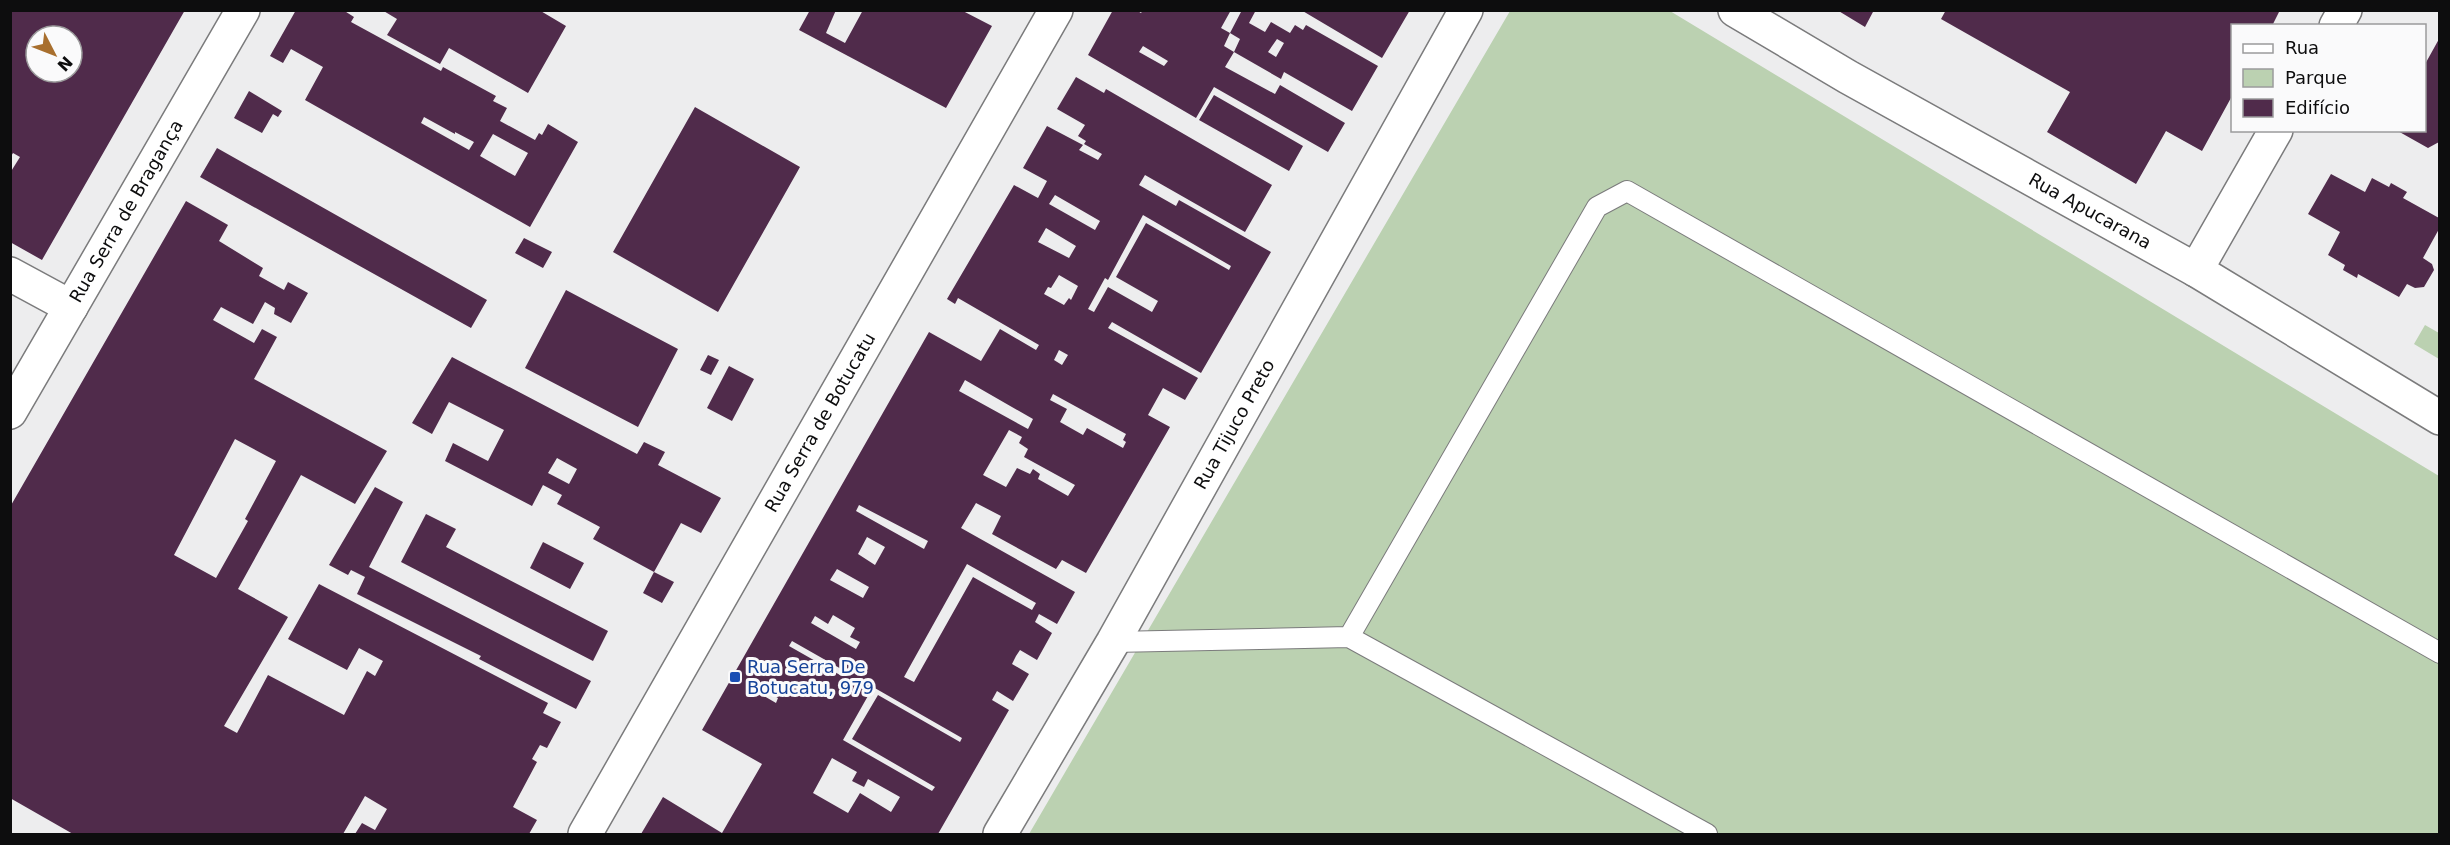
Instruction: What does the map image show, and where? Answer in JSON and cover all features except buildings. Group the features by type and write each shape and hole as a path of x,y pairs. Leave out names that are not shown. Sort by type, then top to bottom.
{"street":[{"name":"Rua Serra de Bragança","path":"10,412 243,10"},
{"name":"Rua Serra de Botucatu","path":"585,834 1056,10"},
{"name":"Rua Tijuco Preto","path":"1000,834 1113,642 1466,10"},
{"name":"Rua Apucarana","path":"1735,10 1848,77 2196,270 2439,418"},
{"path":"2337,24 2345,10"},
{"path":"2196,270 2275,132"},
{"path":"10,274 71,307"}],"lane":[{"path":"1349,637 1597,207 1627,191 2439,652"},
{"path":"1113,642 1349,637 1707,834"}],"green space":[{"path":"1510,11 1670,11 2439,476 2439,834 1029,834"},
{"path":"2425,325 2439,333 2439,359 2414,344"}],"place":[{"name":"Rua Serra De Botucatu, 979","path":"735,677"}]}
